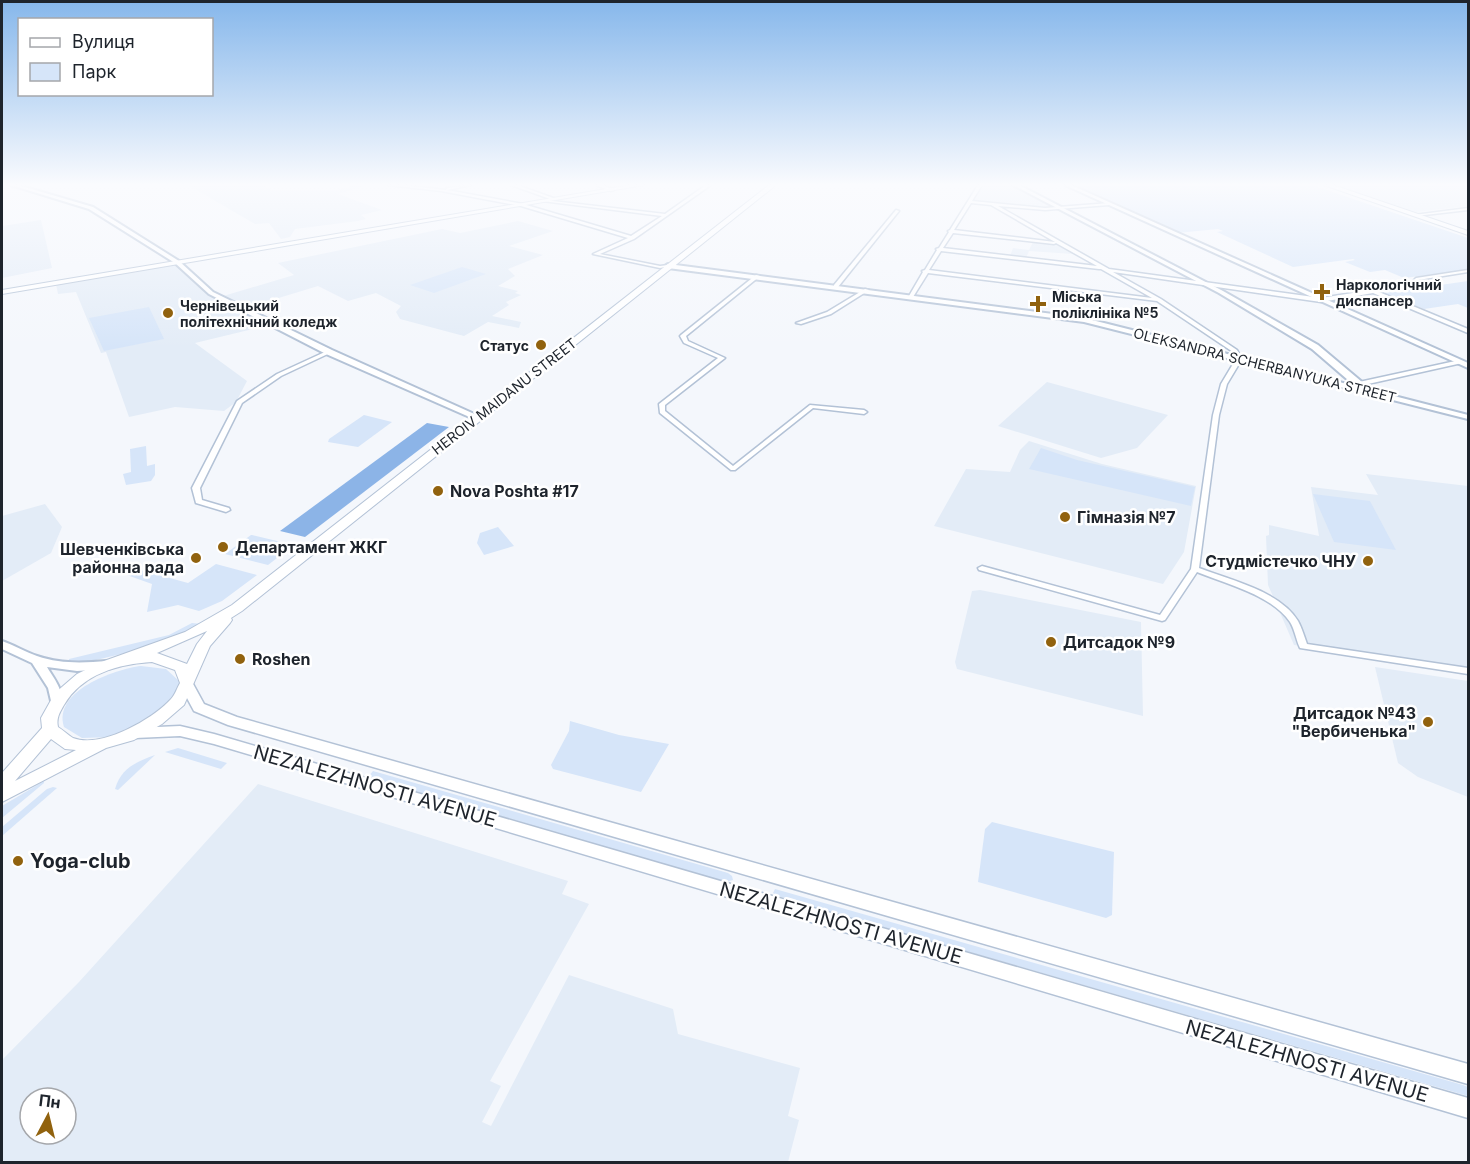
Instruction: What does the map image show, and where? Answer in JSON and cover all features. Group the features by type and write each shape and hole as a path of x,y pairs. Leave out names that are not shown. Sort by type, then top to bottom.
{"main road":[{"path":"2,292 314,239"},
{"name":"HEROIV MAIDANU STREET","path":"237,608 702,239"},
{"path":"107,742 70,742 61,739 50,729 48,721 56,702 72,684 119,662 190,635 237,608"},
{"path":"2,795 107,742 135,734 173,708 204,644 237,608"},
{"path":"119,662 165,659 182,667 187,681"},
{"name":"NEZALEZHNOSTI AVENUE","path":"187,681 199,707 233,721 1468,1074"},
{"path":"2,784 50,729"},
{"name":"NEZALEZHNOSTI AVENUE","path":"135,734 180,731 214,739 1468,1108"}],"street":[{"path":"141,239 177,262 211,293 329,352 477,417"},
{"path":"629,239 595,254 660,267 668,266"},
{"path":"836,286 874,239"},
{"path":"910,296 944,239"},
{"path":"1026,239 1059,243"},
{"path":"982,568 1162,618 1195,569 1216,415 1224,384 1239,359 1235,351 1159,300 1053,239"},
{"path":"1120,239 1206,284 1315,347 1359,387 1460,362"},
{"path":"1187,239 1468,366"},
{"path":"938,249 1104,269 1322,300 1412,285 1416,279 1468,271"},
{"name":"OLEKSANDRA SCHERBANYUKA STREET","path":"668,266 867,290 1084,320 1359,387 1468,417"},
{"path":"924,271 1159,300"},
{"path":"758,276 683,336 686,342 721,355 722,358 662,404 660,408 733,469 812,406 864,412"},
{"path":"799,323 829,313 867,290"},
{"path":"1375,292 1468,331"},
{"path":"226,510 199,501 196,488 239,402 271,379 329,352"},
{"path":"1195,569 1268,598 1294,621 1303,646 1468,671"},
{"path":"2,645 38,663 70,669 119,662"},
{"path":"38,663 54,688 56,702"}],"shaded area":[{"path":"2,239 45,239 52,268 2,278"},
{"path":"392,239 529,239 509,246 543,255 508,269 515,276 498,286 518,291 515,293 521,295 506,302 509,305 492,316 521,322 519,328 488,322 464,336 400,319 396,312 401,306 376,293 348,301 318,286 246,308 274,324 195,343 247,381 236,402 224,411 175,407 129,417 106,352 101,353 76,292 58,294 56,284 177,262 220,297 294,275 278,263"},
{"path":"1033,242 1057,244 1073,254 1029,251 1026,258 1010,256 1013,248 1029,250"},
{"path":"1047,382 1168,415 1137,448 1101,458 998,426"},
{"path":"427,423 449,427 305,537 280,531"},
{"name":"Гімназія №7","path":"1029,441 1102,464 1196,486 1184,552 1163,584 934,526 966,469 1010,472 1020,450"},
{"name":"Студмістечко ЧНУ","path":"1366,474 1468,486 1468,671 1294,645 1268,585 1266,536 1269,535 1269,525 1319,536 1311,487 1378,495"},
{"path":"45,504 62,527 51,553 2,581 2,516"},
{"name":"Дитсадок №9","path":"980,590 1141,622 1143,716 957,669 955,662 972,591"},
{"name":"Дитсадок №43 \"Вербиченька\"","path":"1375,667 1468,681 1468,797 1418,777 1398,763"},
{"path":"258,784 568,881 562,894 589,904 490,1081 501,1086 482,1122 491,1126 569,975 673,1009 678,1034 800,1068 788,1116 799,1120 788,1162 2,1162 2,1060 79,982"}],"green space":[{"path":"1233,239 1468,239 1468,270 1404,278 1385,270 1370,272 1345,262 1355,260 1353,259 1293,267"},
{"path":"462,267 486,274 434,293 410,285"},
{"path":"1468,281 1468,308 1458,304 1424,309 1385,293"},
{"path":"149,307 164,339 104,351 89,318"},
{"path":"364,415 392,422 358,447 328,442 329,439"},
{"path":"146,446 147,466 155,464 155,475 151,481 126,485 123,474 131,472 130,449"},
{"path":"1041,448 1077,460 1195,487 1191,506 1029,469"},
{"path":"1313,494 1370,501 1396,550 1334,542"},
{"path":"498,527 514,546 484,555 477,543 480,533"},
{"path":"251,535 294,545 268,565 225,554"},
{"path":"216,564 257,575 222,601 199,611 178,605 147,612 152,584 124,574 133,568 188,583"},
{"path":"192,623 202,624 171,642 67,667 69,659 169,635"},
{"path":"141,666 166,669 179,681 180,686 163,713 112,737 82,738 64,727 63,714 67,703 76,693 102,677"},
{"path":"570,721 619,735 669,744 641,792 553,769 551,765 569,731"},
{"path":"178,748 227,763 221,769 165,752"},
{"path":"155,755 118,790 115,789 125,771 136,763"},
{"path":"373,771 728,873 733,880 725,882 368,777"},
{"path":"44,781 44,783 2,818 2,806"},
{"path":"57,788 2,836 2,827 47,789"},
{"path":"992,822 1114,852 1112,915 1106,918 978,882 985,829"},
{"path":"775,889 1463,1085 1468,1087 1468,1096 778,896 773,893"}],"place":[{"name":"Наркологічний диспансер","path":"1322,292"},
{"name":"Міська поліклініка №5","path":"1038,304"},
{"name":"Чернівецький політехнічний коледж","path":"168,313"},
{"name":"Статус","path":"541,345"},
{"name":"Nova Poshta #17","path":"438,491"},
{"name":"Гімназія №7","path":"1065,517"},
{"name":"Департамент ЖКГ","path":"223,547"},
{"name":"Шевченківська районна рада","path":"196,558"},
{"name":"Студмістечко ЧНУ","path":"1368,561"},
{"name":"Дитсадок №9","path":"1051,642"},
{"name":"Roshen","path":"240,659"},
{"name":"Дитсадок №43 \"Вербиченька\"","path":"1428,722"},
{"name":"Yoga-club","path":"18,861"}]}
